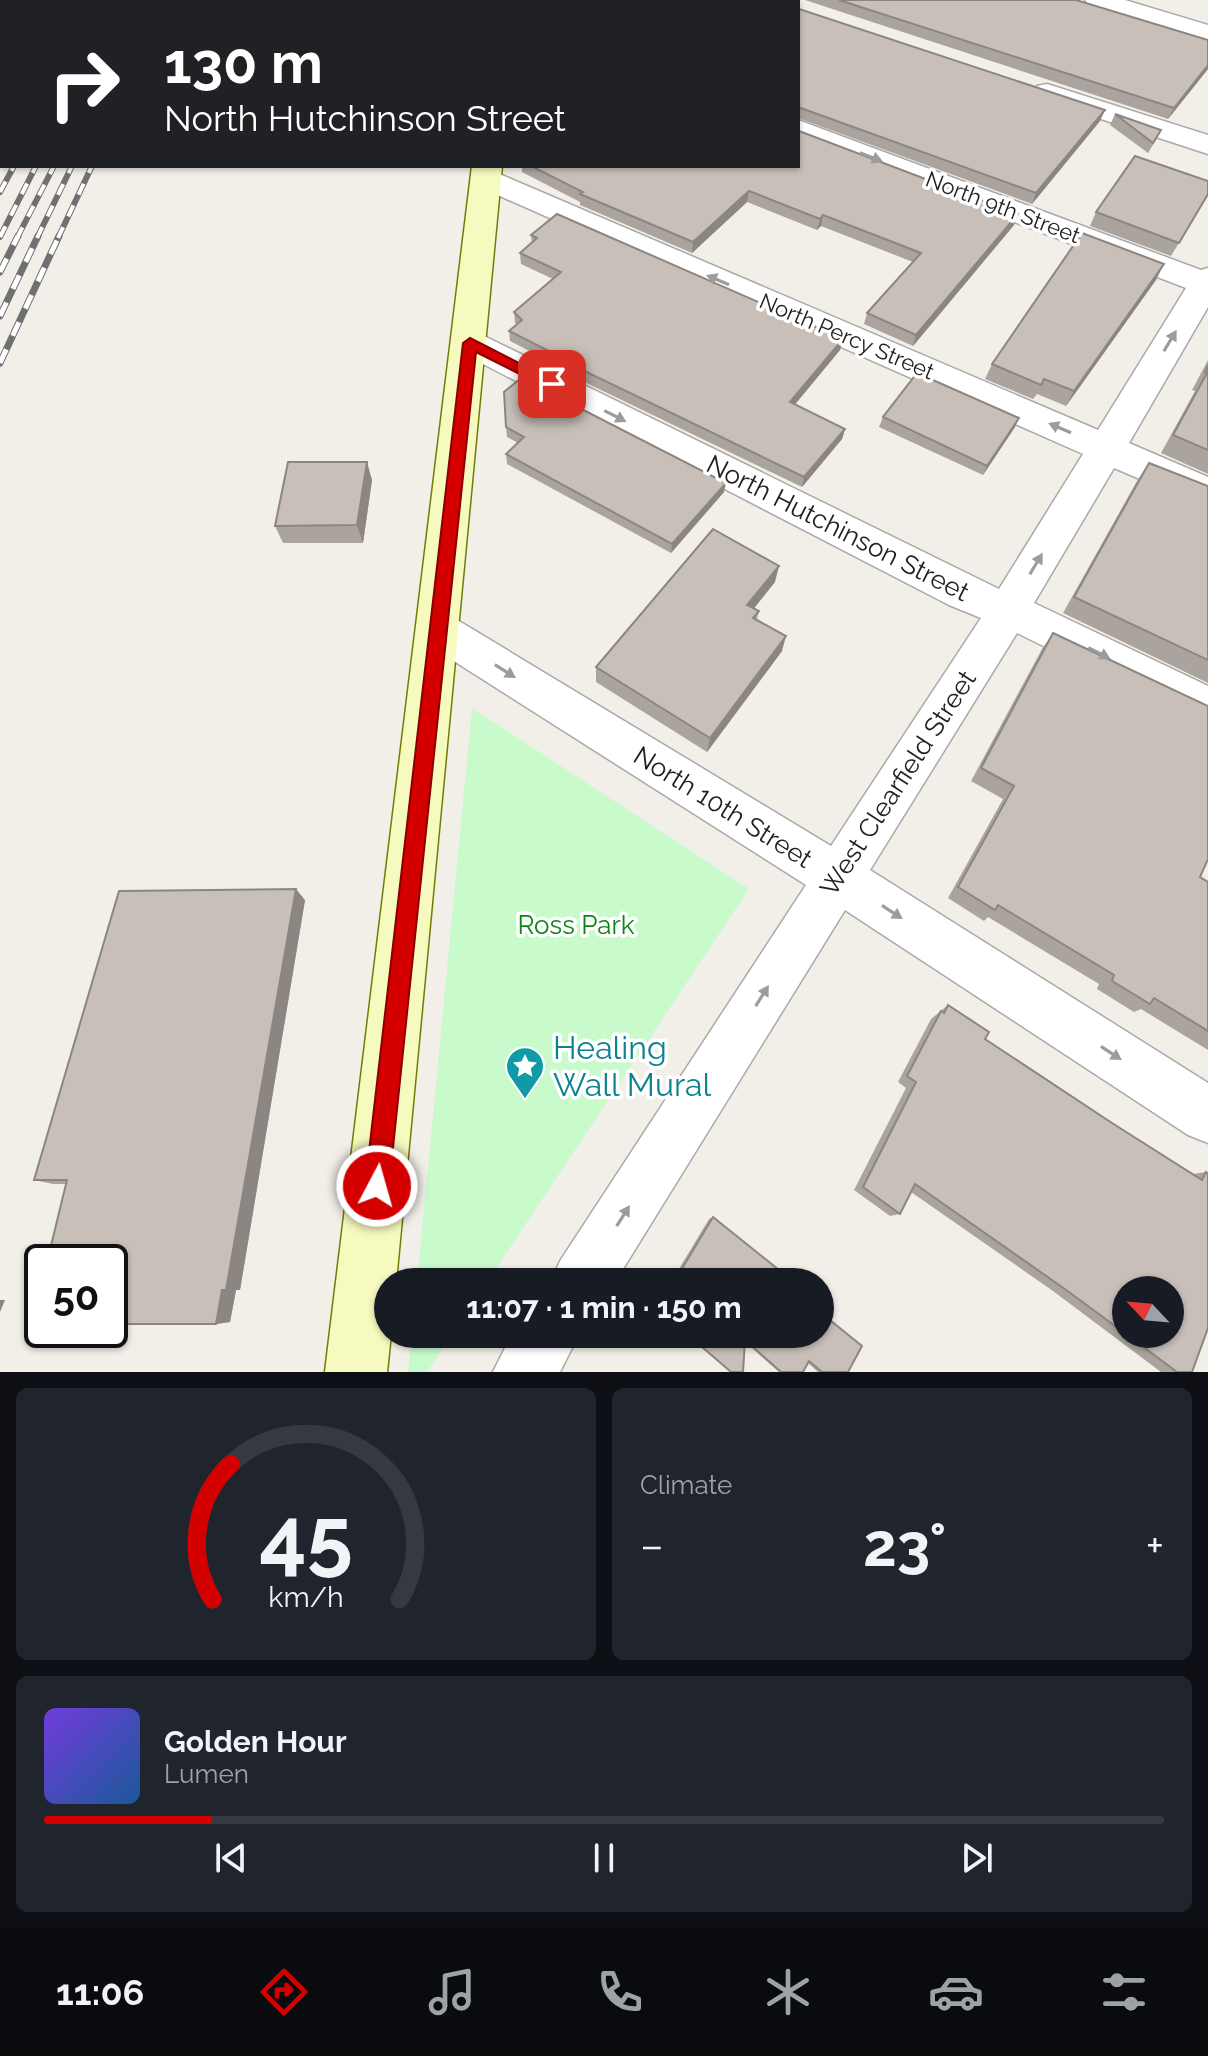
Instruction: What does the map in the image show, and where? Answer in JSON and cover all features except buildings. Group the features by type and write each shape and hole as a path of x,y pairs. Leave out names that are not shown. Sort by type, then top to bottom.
{"main road":[{"path":"356,1372 439,630 486,172"}],"street":[{"path":"1098,0 1208,33"},
{"path":"1018,82 1208,145"},
{"name":"North 9th Street","path":"800,130 1207,283"},
{"name":"North Percy Street","path":"486,172 1208,493"},
{"name":"West Clearfield Street","path":"590,1268 1008,611 1207,283"},
{"name":"North Hutchinson Street","path":"470,343 964,593 1050,628 1208,708"},
{"name":"North 10th Street","path":"439,630 837,877 1208,1115"},
{"path":"524,1372 539,1348"}],"green space":[{"name":"Ross Park","path":"472,708 749,889 496,1268 418,1268"},
{"path":"411,1348 443,1348 427,1372 408,1372"}],"railway":[{"path":"0,192 13,168"},
{"path":"0,237 35,168"},
{"path":"17,238 53,168"},
{"path":"37,238 71,168"},
{"path":"58,238 91,168"},
{"path":"0,316 38,236"},
{"path":"0,363 59,236"},
{"path":"0,272 17,238"}],"place":[{"name":"Healing Wall Mural","path":"525,1100"}],"route":[{"path":"377,1186 470,343 552,384"}]}
